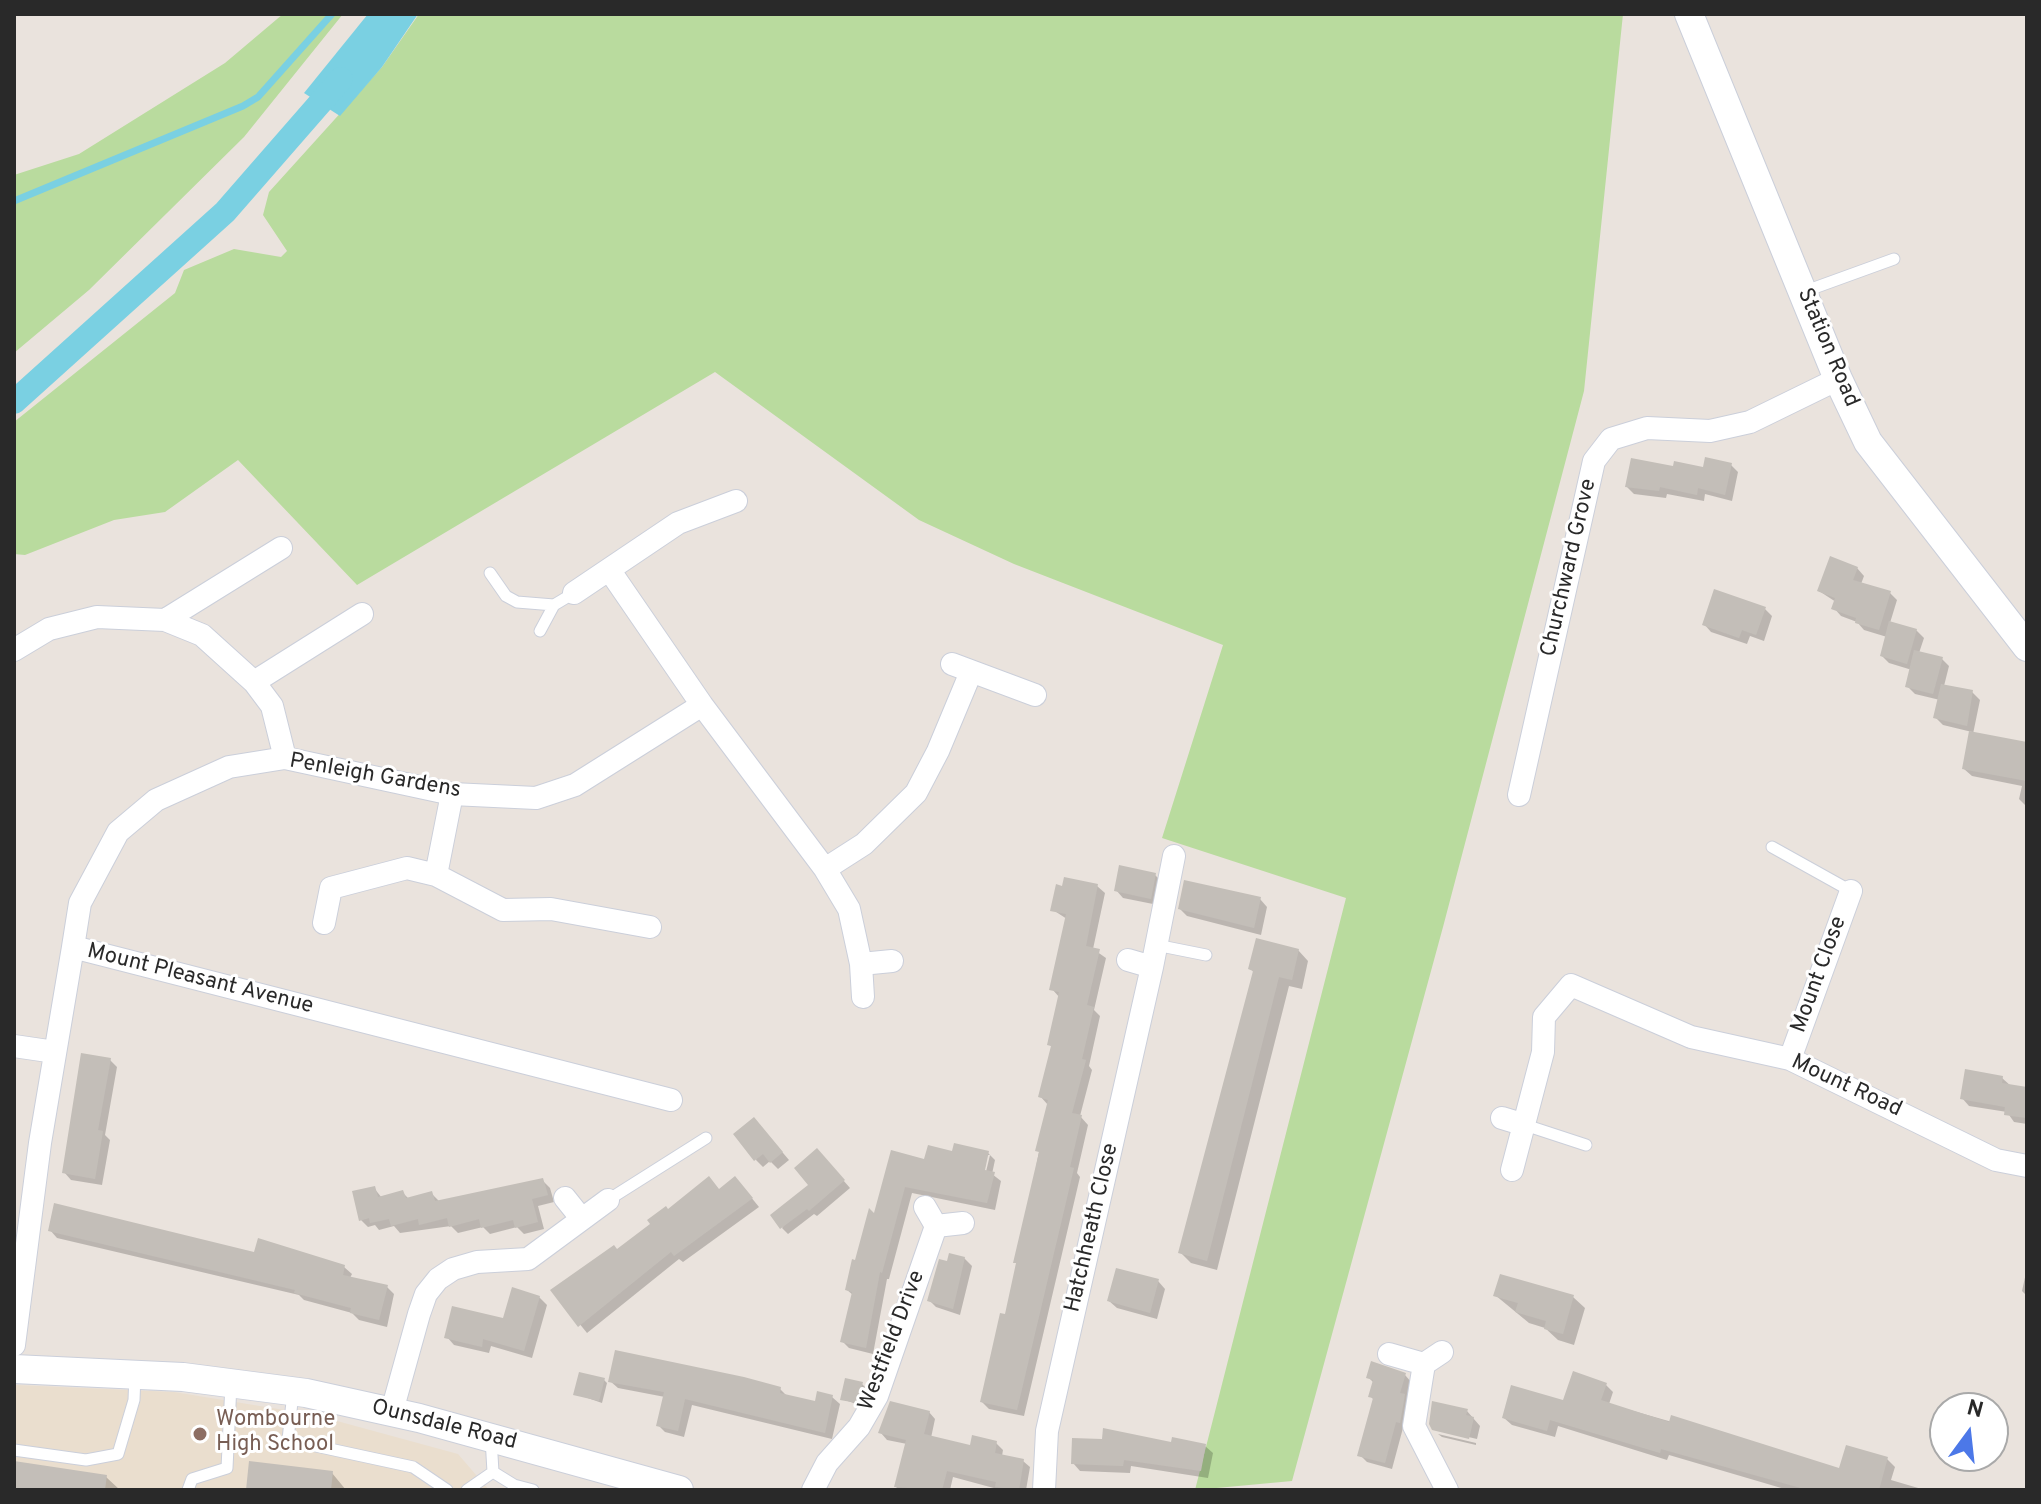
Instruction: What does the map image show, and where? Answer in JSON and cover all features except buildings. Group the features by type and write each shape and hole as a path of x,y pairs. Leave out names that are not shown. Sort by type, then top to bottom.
{"street":[{"name":"Station Road","path":"1689,14 1838,379 1868,442 2027,647"},
{"name":"Churchward Grove","path":"1519,795 1594,461 1611,439 1647,428 1710,431 1750,422 1838,379"},
{"path":"574,593 678,523 736,501"},
{"path":"165,620 281,548"},
{"path":"610,571 702,705 825,869 849,909 861,964 863,997"},
{"path":"254,682 362,614"},
{"path":"14,650 49,629 97,617 165,620 202,635 254,682 272,706 285,758"},
{"path":"825,869 864,844 916,793 938,751 961,668 1035,695"},
{"name":"Penleigh Gardens","path":"73,947 80,903 118,832 156,800 229,767 285,758 452,794 536,798 575,785 702,705"},
{"path":"436,875 452,794"},
{"name":"Hatchheath Close","path":"1044,1490 1047,1431 1174,856"},
{"path":"324,923 331,888 407,868 436,875 503,910 551,909 650,927"},
{"name":"Mount Close","path":"1790,1059 1851,891"},
{"name":"Mount Pleasant Avenue","path":"14,1345 55,1052 73,947 671,1100"},
{"path":"1128,960 1154,956"},
{"path":"861,964 892,961"},
{"name":"Mount Road","path":"1525,1125 1543,1052 1544,1017 1571,985 1691,1037 1790,1059 1996,1160 2027,1166"},
{"path":"14,1046 55,1052"},
{"path":"1502,1118 1525,1125 1512,1170"},
{"path":"565,1198 581,1218"},
{"path":"392,1411 419,1314 426,1294 438,1279 453,1269 477,1262 528,1259 608,1200"},
{"name":"Westfield Drive","path":"813,1490 827,1463 859,1427 877,1396 930,1216 963,1223"},
{"path":"1389,1354 1433,1358 1414,1426 1447,1490"},
{"name":"Ounsdale Road","path":"14,1369 135,1375 293,1392 392,1411 679,1490"}],"lane":[{"path":"1803,292 1894,259"},
{"path":"490,573 506,596 517,602 554,605"},
{"path":"540,631 554,605 574,593"},
{"path":"1772,847 1851,891"},
{"path":"1154,956 1206,955"},
{"path":"1525,1125 1586,1145"},
{"path":"608,1200 706,1138"},
{"path":"14,1450 86,1460 118,1454 134,1400 135,1375"},
{"path":"188,1490 192,1479 227,1468 231,1383"},
{"path":"293,1392 288,1440 413,1467 447,1490"},
{"path":"491,1437 493,1472"},
{"path":"467,1490 493,1472"},
{"path":"493,1472 514,1485 533,1490"}],"shaded area":[{"name":"Wombourne High School","path":"16,1385 174,1392 315,1415 458,1454 489,1490 14,1490"}],"green space":[{"path":"283,14 343,14 244,137 89,290 14,353 14,175 79,154 225,63"},
{"path":"419,14 1623,14 1584,391 1443,927 1292,1481 1195,1490 1346,898 1162,838 1223,645 1014,564 919,520 715,372 357,585 238,460 165,512 114,520 25,555 14,554 14,422 175,293 184,270 234,249 281,257 287,251 263,215 269,192 382,67"}],"water":[{"path":"368,14 418,14 382,67 340,116 304,93"}],"waterway":[{"path":"14,201 243,106 258,97 332,14"},
{"path":"14,402 225,212 341,79"}],"place":[{"name":"Wombourne High School","path":"200,1434"}]}
